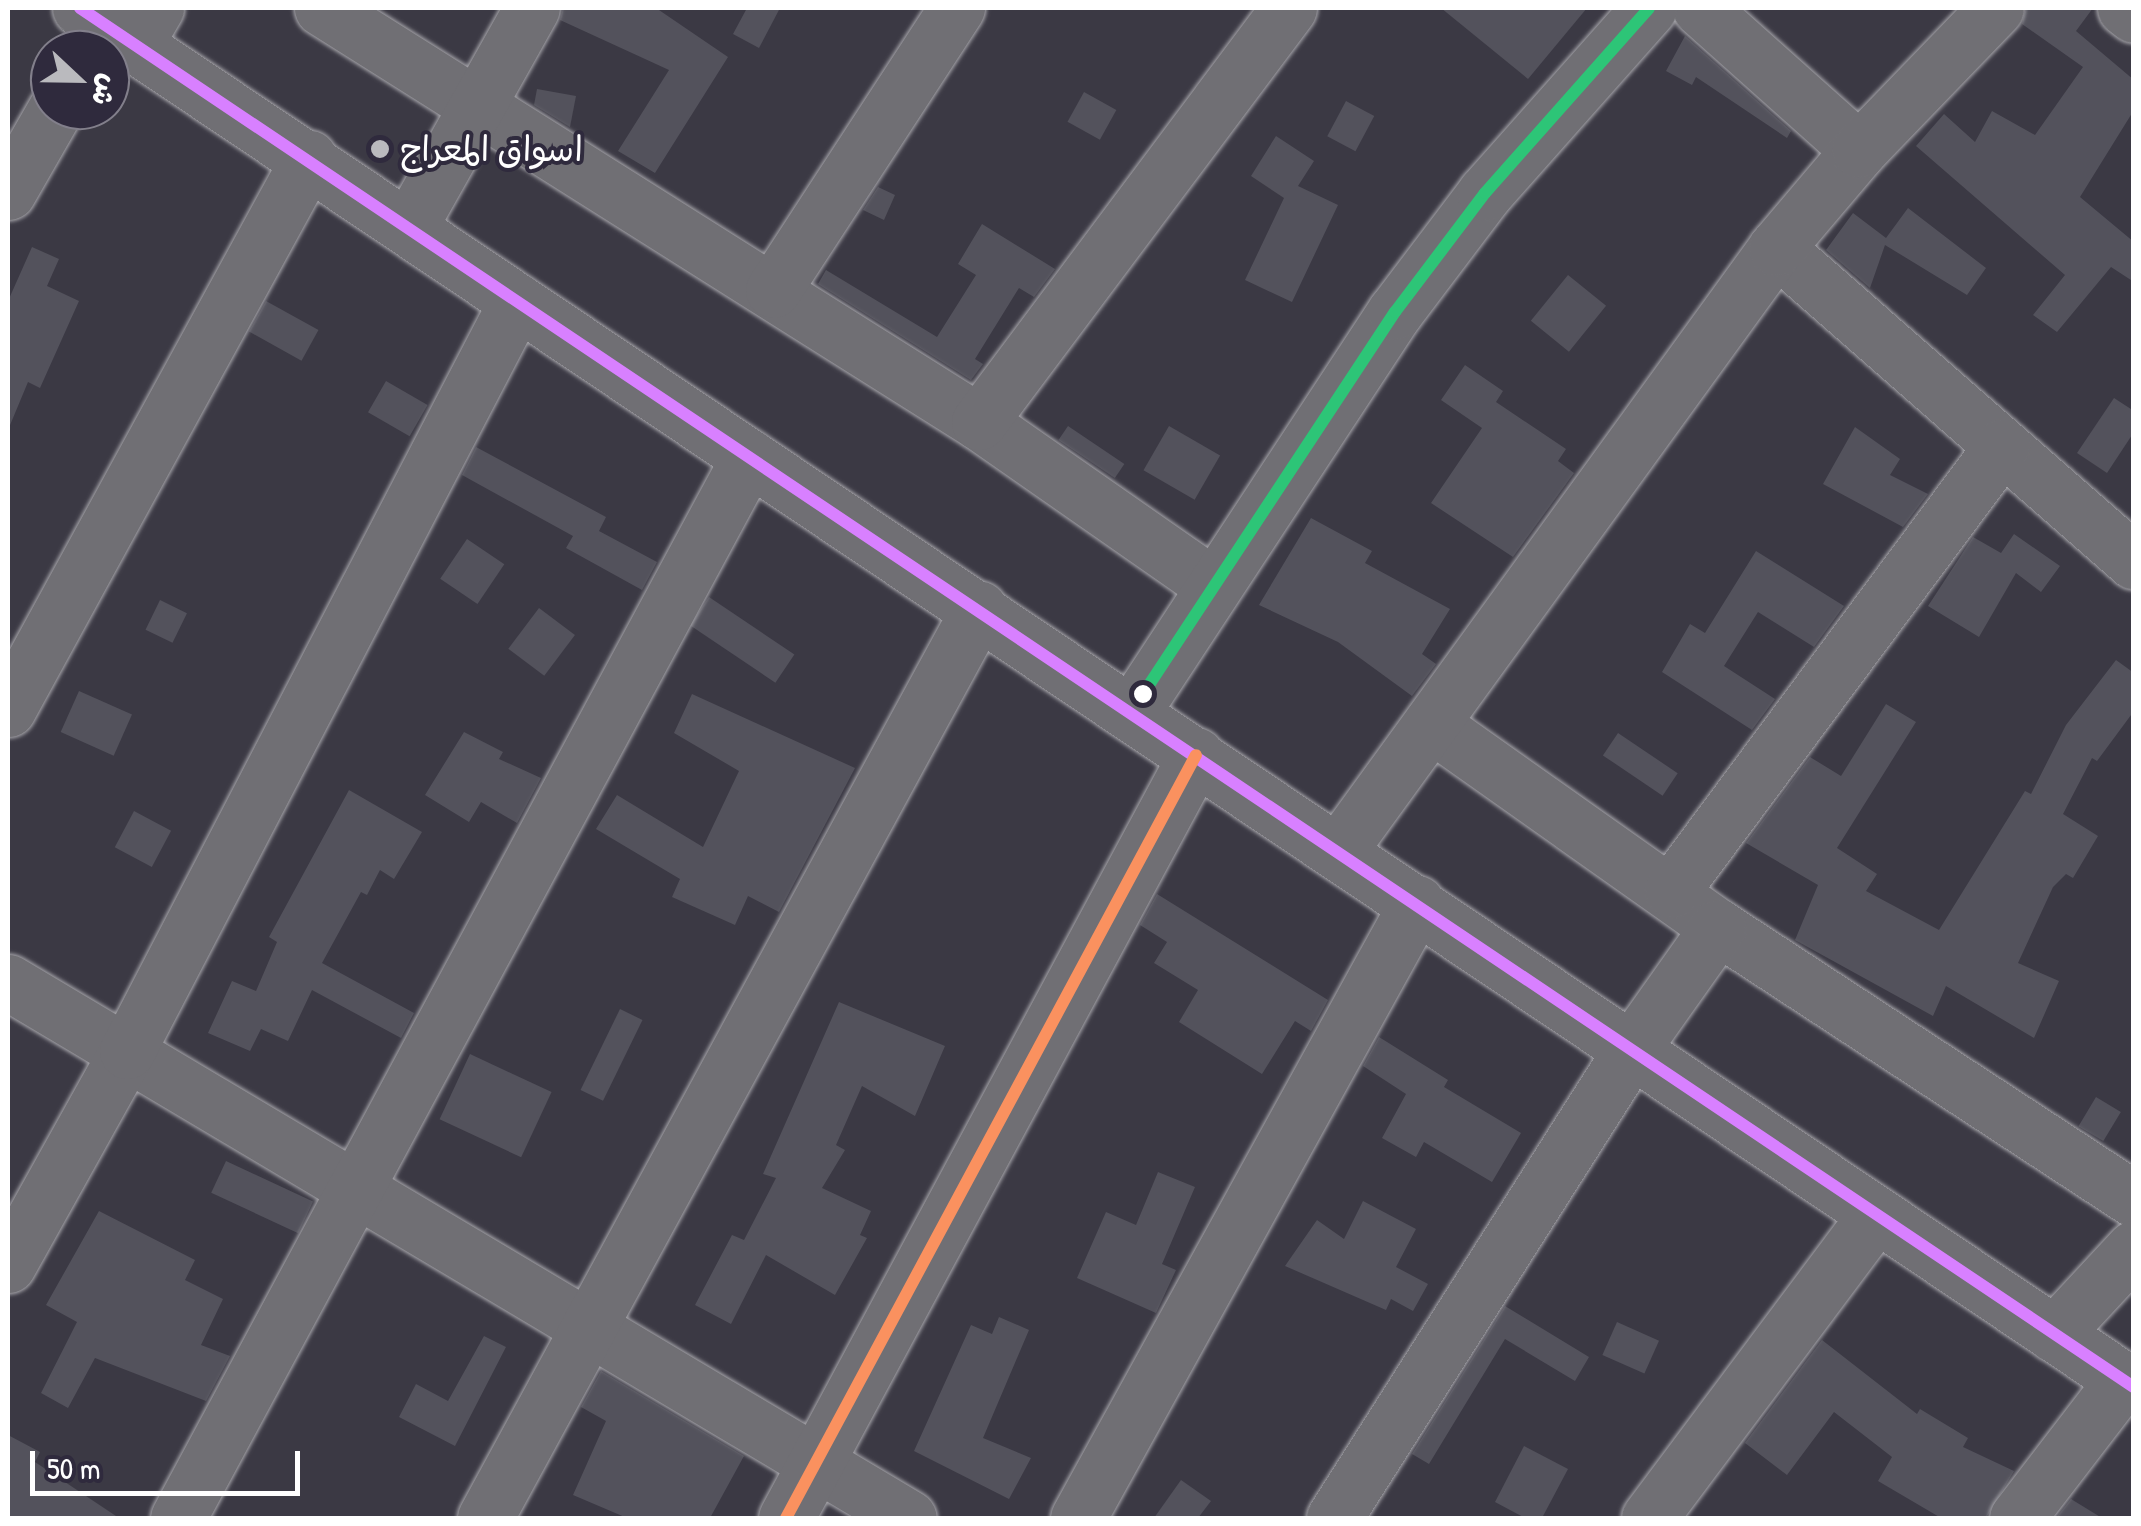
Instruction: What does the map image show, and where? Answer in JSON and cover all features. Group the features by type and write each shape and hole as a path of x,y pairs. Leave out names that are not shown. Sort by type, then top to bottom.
{"street":[{"path":"322,8 979,422 1213,585"},
{"path":"409,227 532,8"},
{"path":"773,290 957,8"},
{"path":"979,422 1290,8"},
{"path":"1132,712 1396,312 1485,193 1649,8"},
{"path":"1700,8 1858,150"},
{"path":"1338,850 1776,248 1858,150 1996,8"},
{"path":"2125,8 2134,15"},
{"path":"114,27 748,457 1633,1046 2128,1384 2018,1518"},
{"path":"8,192 44,130"},
{"path":"8,709 308,158"},
{"path":"1776,248 2134,561"},
{"path":"8,1265 127,1052 517,300"},
{"path":"1672,890 2002,446"},
{"path":"178,1518 748,457"},
{"path":"485,1518 587,1323 979,609"},
{"path":"1431,724 1672,890 1718,927 2134,1200"},
{"path":"786,1518 1196,755"},
{"path":"1078,1518 1418,904"},
{"path":"1334,1518 1633,1046 1718,927"},
{"path":"8,982 909,1518"},
{"path":"1649,1518 1876,1215"},
{"path":"2054,1334 2134,1248"}],"building":[{"path":"563,8 656,8 728,57 655,173 618,151 669,70 560,20"},
{"path":"747,8 780,8 759,48 733,34"},
{"path":"1441,8 1587,8 1528,79"},
{"path":"2026,8 2093,8 2076,31 2134,80 2134,110 2080,197 2134,242 2134,282 2111,267 2057,332 2033,315 2065,275 1916,146 1944,114 1975,142 1992,111 2035,135 2083,67 2022,24"},
{"path":"1685,36 1791,131 1787,138 1696,77 1692,85 1666,71"},
{"path":"537,89 576,96 570,127 534,105"},
{"path":"1084,92 1116,110 1100,140 1068,122"},
{"path":"1346,101 1374,116 1355,151 1327,136"},
{"path":"1276,136 1314,161 1298,186 1338,205 1292,302 1245,280 1284,198 1251,176"},
{"path":"878,187 895,195 884,220 863,210"},
{"path":"1908,208 1986,268 1967,295 1885,245 1870,288 1826,250 1853,213 1886,238"},
{"path":"982,224 1055,269 1034,297 1019,288 975,359 983,364 971,380 818,284 826,270 937,337 976,275 958,264"},
{"path":"32,247 59,259 47,286 79,301 40,388 28,382 8,430 8,301"},
{"path":"1568,275 1606,306 1569,352 1531,321"},
{"path":"266,301 318,330 302,361 249,332"},
{"path":"1465,365 1503,391 1496,402 1566,449 1558,461 1574,473 1513,557 1431,503 1482,428 1441,400"},
{"path":"386,381 428,405 410,436 368,412"},
{"path":"2114,398 2134,411 2134,432 2107,473 2077,453"},
{"path":"1068,426 1124,464 1115,478 1058,440"},
{"path":"1169,426 1220,456 1195,500 1144,470"},
{"path":"1855,427 1900,459 1890,475 1928,494 1903,527 1823,484"},
{"path":"476,447 606,517 599,531 657,562 642,590 566,548 573,536 462,475"},
{"path":"1311,518 1372,551 1365,563 1450,609 1422,654 1436,664 1412,696 1338,642 1259,605"},
{"path":"2014,534 2060,566 2041,592 2016,573 1979,637 1928,606 1973,537 2001,553"},
{"path":"467,539 504,564 477,604 440,579"},
{"path":"1756,551 1844,606 1814,647 1758,612 1724,666 1775,699 1752,730 1662,672 1690,624 1705,633"},
{"path":"709,597 794,655 775,683 690,625"},
{"path":"160,600 187,613 172,643 146,630"},
{"path":"539,608 575,635 544,676 508,649"},
{"path":"2116,660 2134,673 2134,711 2097,761 2092,758 2063,814 2098,836 2073,878 2066,874 2053,887 2018,963 2059,981 2034,1038 1946,986 1933,1016 1795,940 1818,885 1746,843 1810,757 1841,776 1886,704 1916,722 1837,848 1877,874 1866,891 1939,930 2025,791 2031,794 2066,725"},
{"path":"79,691 132,715 114,756 61,732"},
{"path":"692,694 855,768 779,912 748,896 735,925 672,897 680,879 596,829 617,795 703,847 739,771 674,733"},
{"path":"464,732 503,752 499,759 541,778 517,823 481,802 469,822 425,795"},
{"path":"1618,733 1678,773 1663,796 1603,755"},
{"path":"349,790 422,832 394,879 380,870 367,895 361,892 322,963 414,1013 401,1038 312,990 288,1041 261,1029 250,1051 208,1033 232,981 256,991 277,942 269,937"},
{"path":"134,811 171,831 152,867 115,847"},
{"path":"1157,894 1328,1000 1311,1031 1295,1021 1262,1074 1179,1022 1198,990 1154,963 1167,942 1140,925"},
{"path":"839,1002 945,1046 915,1116 862,1086 836,1145 845,1150 822,1188 871,1211 860,1235 867,1238 835,1295 766,1255 731,1324 695,1305 732,1235 744,1240 776,1178 763,1174"},
{"path":"620,1009 642,1020 603,1101 581,1090"},
{"path":"1379,1037 1448,1080 1444,1087 1521,1133 1492,1182 1424,1142 1416,1157 1382,1138 1406,1094 1363,1066"},
{"path":"470,1054 552,1092 521,1157 440,1119"},
{"path":"2096,1097 2121,1112 2103,1141 2078,1126"},
{"path":"226,1161 313,1202 298,1233 211,1193"},
{"path":"1158,1172 1195,1187 1162,1264 1176,1270 1156,1313 1077,1278 1106,1212 1136,1225"},
{"path":"1363,1201 1416,1229 1396,1267 1428,1284 1413,1311 1391,1299 1386,1310 1285,1266 1317,1220 1344,1239"},
{"path":"99,1211 195,1260 185,1280 223,1299 201,1345 230,1356 206,1401 95,1358 68,1408 41,1393 77,1322 46,1305"},
{"path":"1505,1306 1589,1357 1575,1381 1505,1339 1429,1464 1412,1454"},
{"path":"999,1317 1029,1330 983,1438 1031,1458 1009,1499 914,1451 971,1325 992,1334"},
{"path":"1617,1322 1659,1341 1644,1374 1602,1355"},
{"path":"484,1336 506,1347 455,1446 399,1417 416,1384 448,1401"},
{"path":"1822,1340 1917,1414 1920,1409 1968,1438 1963,1447 2014,1471 1986,1518 1941,1518 1878,1481 1892,1457 1834,1412 1787,1475 1745,1443"},
{"path":"601,1371 744,1456 710,1518 627,1518 573,1495 606,1421 581,1407"},
{"path":"8,1435 40,1452 35,1462 119,1518 8,1516"},
{"path":"1524,1446 1568,1469 1542,1518 1525,1518 1495,1502"},
{"path":"1181,1480 1211,1501 1198,1518 1154,1518"},
{"path":"2071,1499 2102,1518 2056,1518"}],"transit line":[{"path":"80,8 2134,1387"},
{"path":"1143,694 1395,312 1485,193 1649,8"},
{"path":"786,1518 1196,755"}],"place":[{"name":"اسواق المعراج","path":"380,149"}]}
